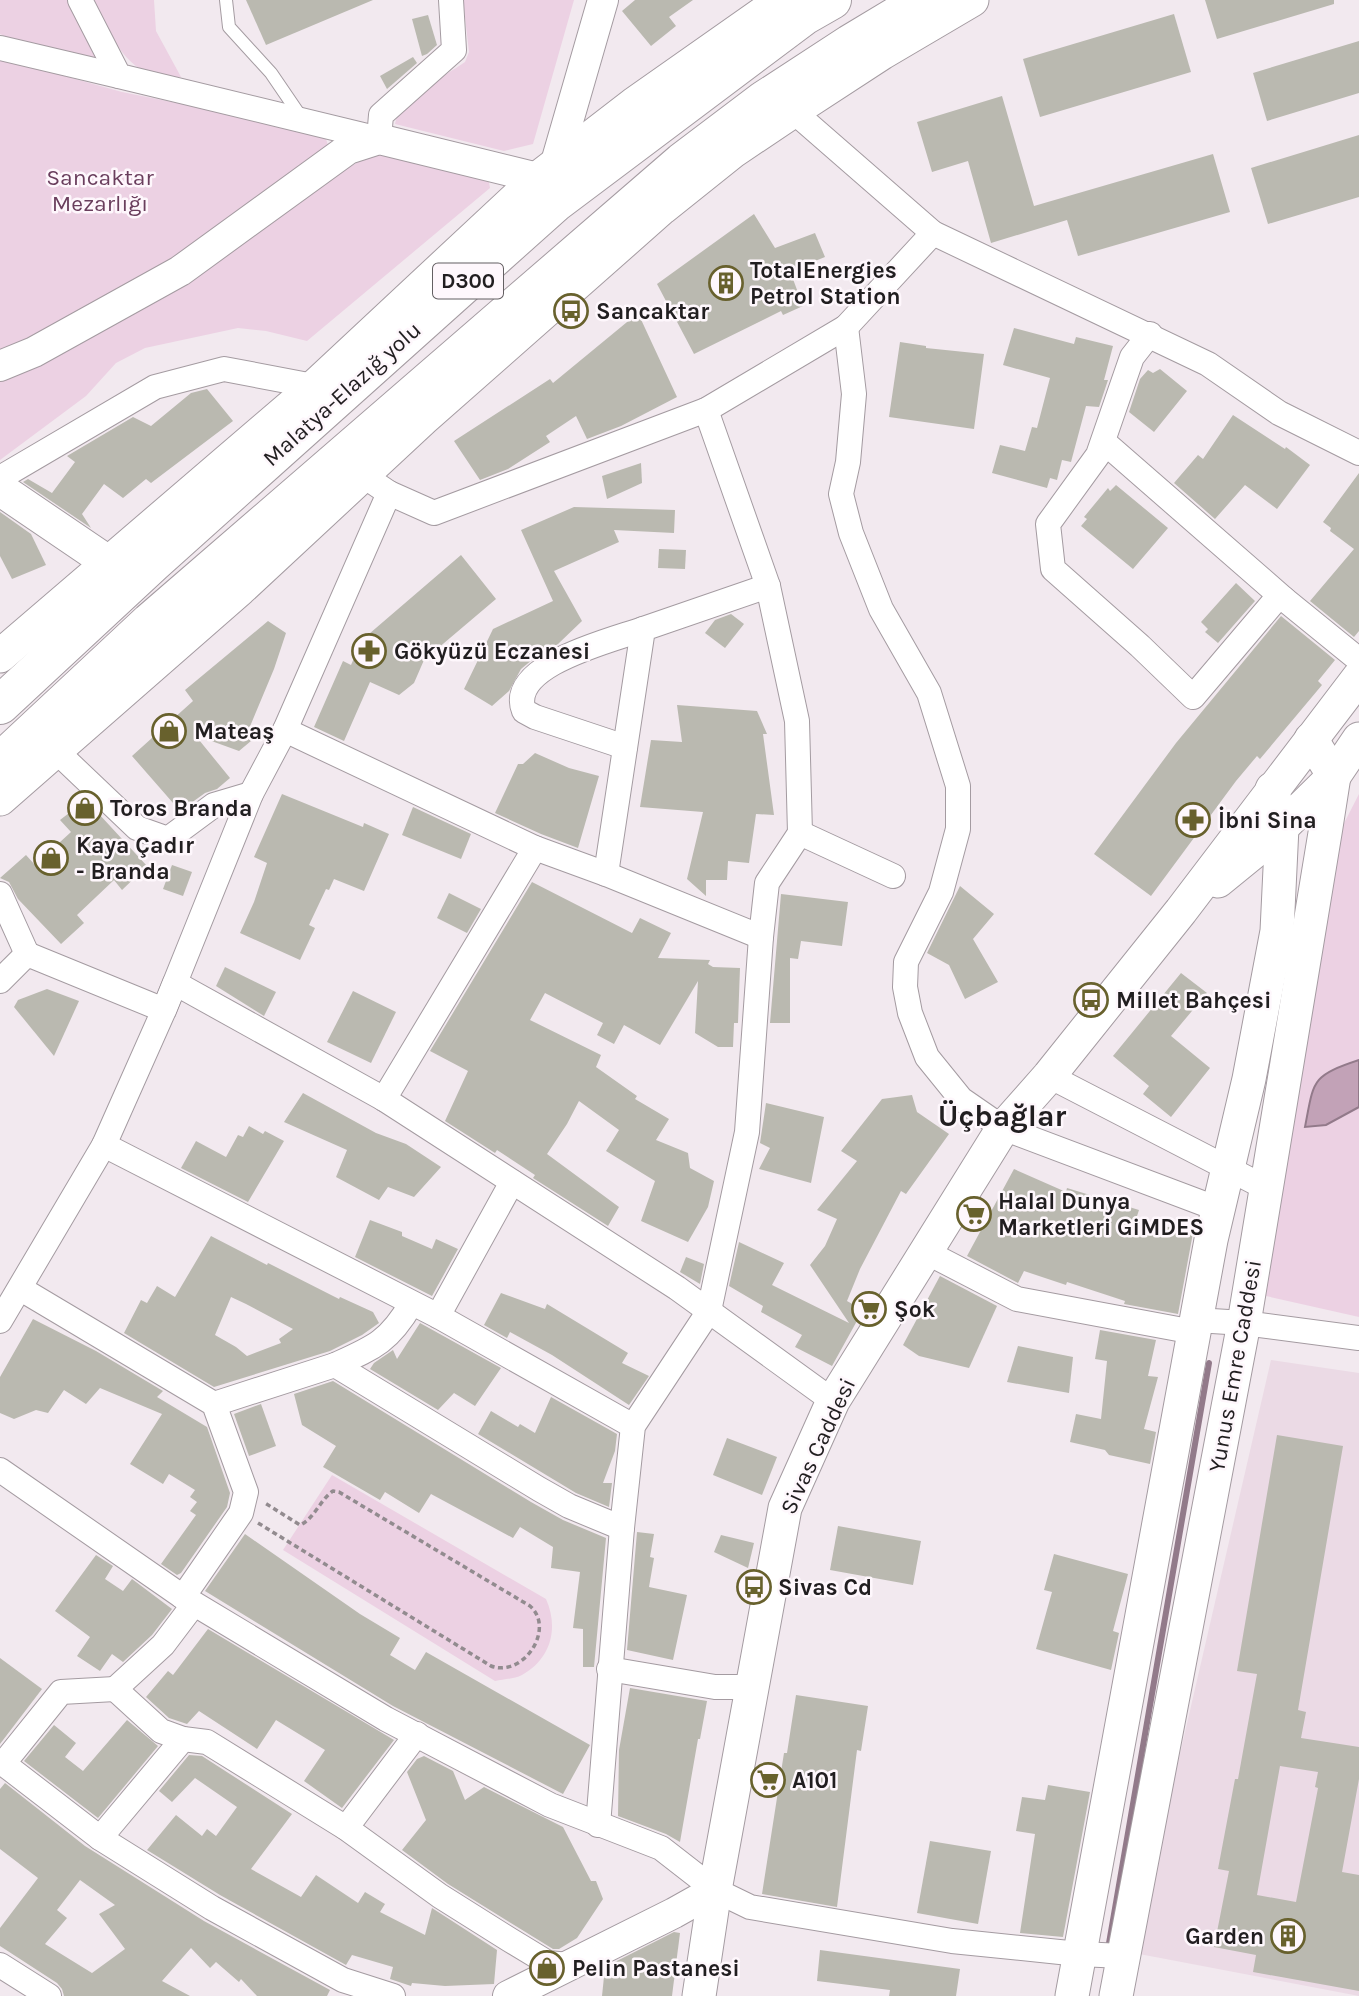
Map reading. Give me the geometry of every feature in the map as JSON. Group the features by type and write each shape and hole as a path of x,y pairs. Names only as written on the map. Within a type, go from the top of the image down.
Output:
{"highway":[{"name":"Malatya-Elazığ yolu","path":"0,705 153,564 331,389 555,202 804,16 832,0"},
{"name":"D300","path":"0,762 150,622 682,162 775,93 923,0"}],"main road":[{"path":"0,656 108,563 331,389 546,172 634,104 782,0"},
{"path":"0,799 240,589 377,485 424,419 662,208 732,152 793,111 882,53 972,0"},
{"path":"0,489 108,563"},
{"path":"54,609 153,564"},
{"path":"1181,911 1359,677"},
{"path":"1311,739 1334,776"},
{"path":"1181,911 1282,827 1334,776 1359,739"},
{"name":"Yunus Emre Caddesi","path":"1116,1996 1244,1323 1334,776"},
{"name":"Yunus Emre Caddesi","path":"1072,1996 1082,1954 1195,1326 1218,1209 1249,1079 1277,930 1282,827 1272,789"},
{"name":"Sivas Caddesi","path":"699,1996 715,1890 785,1508 833,1401 1003,1128 1049,1076 1181,911"}],"street":[{"path":"80,0 119,76"},
{"path":"379,139 381,115 454,50 451,0"},
{"path":"0,48 379,139 546,172 603,0"},
{"path":"793,111 933,233 1208,364 1279,413 1359,453"},
{"path":"0,366 34,352 180,271 348,149 379,139"},
{"path":"164,1010 251,794 285,730 377,485 434,513 706,410 846,327 933,233"},
{"path":"846,327 854,394 848,462 841,494 851,533 881,609 929,693 958,786 958,830 942,892 906,962 905,987 909,1013 927,1057 961,1099 1003,1128 1218,1209"},
{"path":"1149,335 1132,357 1098,455 1048,524 1054,569 1194,697 1278,597 1284,599"},
{"path":"0,478 155,387 224,369 331,389"},
{"path":"598,1825 609,1669 633,1426 709,1311 747,1132 767,883 800,833 796,721 768,586 706,410"},
{"path":"1104,442 1284,599 1359,660"},
{"path":"625,747 535,717 524,711 522,692 542,668 561,658 768,586"},
{"path":"606,874 643,629"},
{"path":"285,730 535,848 761,937"},
{"path":"55,750 136,828 168,839 215,805 251,794"},
{"path":"800,833 893,876"},
{"path":"384,1099 535,848"},
{"path":"0,894 27,954 164,1010"},
{"path":"0,981 27,954"},
{"path":"0,1321 104,1145 175,983 384,1099 677,1288 833,1401"},
{"path":"1049,1076 1265,1188"},
{"path":"104,1145 438,1316 633,1426"},
{"path":"438,1316 512,1182"},
{"path":"926,1252 1017,1299 1195,1326 1244,1323 1359,1338"},
{"path":"21,1289 214,1404 244,1502 163,1645 115,1689 61,1692 2,1762 100,1838 212,1908 343,1980 393,1996"},
{"path":"214,1404 335,1365 368,1351 387,1338 411,1304"},
{"path":"335,1365 539,1489 569,1506 622,1528"},
{"path":"0,1470 188,1600 386,1719 551,1805 661,1848 715,1890 750,1907 951,1941 1123,1956"},
{"path":"609,1669 715,1687 752,1687"},
{"path":"115,1689 161,1731 183,1739 207,1742 346,1828 440,1896 510,1940 548,1963 568,1965"},
{"path":"346,1828 417,1734"},
{"path":"100,1838 183,1739"},
{"path":"508,1996 715,1890"},
{"path":"0,1965 49,1996"}],"lane":[{"path":"226,0 229,27 271,73 303,121"}],"path":[{"path":"333,1491 339,1492 530,1606 537,1612 540,1623 536,1644 529,1654 509,1668 500,1669 491,1665 244,1502 300,1525 306,1522 323,1498 333,1491"}],"shaded area":[{"path":"1359,1060 1359,1107 1326,1125 1305,1127 1310,1099 1317,1082 1332,1071"},
{"path":"1271,1360 1359,1373 1359,1996 1134,1953"}],"green space":[{"path":"0,0 68,0 103,65 27,46 0,34"},
{"path":"94,0 154,0 156,31 181,77 159,76 136,66 118,47"},
{"path":"463,0 574,0 533,144 504,151 395,124 398,115 414,98 465,62 469,52"},
{"name":"Sancaktar Mezarlığı","path":"0,58 122,92 317,131 325,136 329,148 179,259 0,359"},
{"path":"378,150 488,177 490,188 307,341 266,331 238,328 145,348 116,363 86,396 0,460 0,378"},
{"path":"1359,794 1359,1317 1266,1296 1338,835"},
{"path":"332,1475 546,1599 552,1632 546,1652 540,1660 522,1675 495,1681 283,1550"}],"building":[{"path":"246,0 373,0 266,45"},
{"path":"635,0 693,0 669,17 676,26 651,46 622,11"},
{"path":"1205,0 1334,0 1334,4 1217,39"},
{"path":"1174,14 1191,72 1040,117 1023,59"},
{"path":"428,15 437,45 422,56 412,19"},
{"path":"1359,41 1359,93 1267,121 1253,73"},
{"path":"413,57 417,63 387,89 380,76"},
{"path":"1002,96 1034,206 1213,154 1230,212 1078,256 1067,220 991,243 968,161 932,172 917,122"},
{"path":"1359,135 1359,197 1268,224 1251,168"},
{"name":"TotalEnergies Petrol Station","path":"754,214 775,248 815,233 825,257 790,271 803,306 783,315 781,311 694,354 657,284"},
{"path":"638,313 677,397 621,426 587,439 576,416 546,436 550,442 508,469 480,480 454,441 550,379 553,383"},
{"path":"1014,328 1074,344 1076,337 1113,346 1104,380 1108,380 1099,407 1086,406 1071,462 1062,460 1057,480 1050,478 1047,488 992,473 1000,445 1025,451 1032,427 1037,428 1050,378 1003,365"},
{"path":"900,342 926,348 984,354 974,429 889,417"},
{"path":"1160,369 1187,391 1154,432 1129,412 1140,379 1148,370 1153,373"},
{"path":"207,389 233,421 151,483 146,479 123,498 104,484 82,514 91,528 23,482 28,479 52,493 75,462 67,456 133,417 151,426 191,393"},
{"path":"1233,415 1310,465 1277,509 1245,485 1215,519 1174,483 1198,455 1203,459"},
{"path":"641,463 642,483 607,499 602,476"},
{"path":"1359,473 1359,631 1354,637 1310,601 1354,549 1330,531 1331,528 1323,522"},
{"path":"1116,485 1168,528 1133,569 1081,526 1087,519 1084,517 1108,488 1110,491"},
{"path":"574,507 675,510 674,533 614,530 619,542 554,571 582,621 558,644 521,669 509,691 492,706 464,689 493,629 553,601 521,530"},
{"path":"0,512 31,534 46,565 12,579 0,556"},
{"path":"659,549 686,550 685,569 658,568"},
{"path":"461,555 496,599 424,660 414,683 399,695 370,682 344,741 314,727 343,661 351,665 362,640"},
{"path":"1236,583 1255,601 1218,643 1205,632 1208,629 1201,622"},
{"path":"731,614 744,624 725,648 705,633 715,620"},
{"path":"1281,616 1335,660 1318,681 1322,685 1260,759 1257,756 1236,781 1151,896 1094,854 1176,743"},
{"path":"268,621 286,633 246,736 251,741 239,751 195,735 230,778 180,811 132,756 193,701 185,690"},
{"path":"677,705 757,711 767,734 763,734 774,815 756,814 749,863 728,861 727,880 706,880 706,896 687,879 703,812 640,807 651,740 682,742"},
{"path":"535,753 569,768 599,776 578,848 495,813 518,764 523,764"},
{"path":"282,794 363,827 364,823 389,834 364,891 334,879 329,890 326,889 309,925 315,928 300,960 240,933 267,863 254,857"},
{"path":"86,800 147,866 122,890 114,880 77,915 84,923 61,944 18,899 9,882 0,878 26,855 35,865 71,832 60,820"},
{"path":"413,807 471,834 461,859 402,835"},
{"path":"172,865 192,872 183,896 163,889"},
{"path":"532,882 632,933 640,918 671,933 658,958 710,960 708,964 713,967 740,968 738,1023 734,1023 733,1047 718,1047 695,1033 698,981 660,1045 624,1025 614,1044 597,1035 603,1023 545,993 530,1020 601,1055 596,1067 637,1096 635,1099 669,1119 656,1140 688,1153 690,1168 714,1181 708,1207 688,1242 641,1221 655,1181 606,1151 619,1130 579,1101 547,1154 619,1207 608,1226 533,1178 535,1175 497,1150 495,1153 445,1121 468,1071 430,1051"},
{"path":"960,886 994,914 973,939 998,982 965,999 949,965 927,953"},
{"path":"449,893 481,909 467,933 437,918"},
{"path":"781,894 848,902 842,946 801,941 798,959 790,958 790,1023 770,1023"},
{"path":"225,967 276,992 264,1016 216,986"},
{"path":"1181,973 1207,993 1171,1036 1210,1068 1171,1117 1143,1094 1149,1086 1113,1056"},
{"path":"47,989 79,1001 54,1056 14,1007 18,1000"},
{"path":"353,991 396,1012 371,1063 327,1042"},
{"path":"303,1093 376,1133 406,1144 441,1167 414,1197 388,1187 379,1200 336,1177 347,1150 284,1122"},
{"path":"912,1095 917,1112 949,1134 906,1194 901,1191 860,1269 847,1301 863,1310 832,1366 795,1347 802,1335 761,1312 763,1306 729,1286 739,1242 784,1263 772,1285 849,1323 810,1265 825,1246 837,1219 817,1210 857,1161 841,1151 882,1099"},
{"path":"766,1103 824,1117 811,1183 759,1169 770,1148 760,1143"},
{"path":"249,1126 284,1141 248,1202 181,1168 196,1141 226,1157 238,1135 243,1137"},
{"path":"1014,1169 1066,1192 1067,1188 1139,1210 1136,1219 1193,1233 1178,1314 1124,1304 1125,1301 1024,1271 1018,1283 967,1256"},
{"path":"370,1220 402,1232 402,1236 432,1249 436,1239 458,1249 432,1296 355,1257"},
{"path":"211,1236 339,1299 340,1297 373,1312 379,1323 330,1351 214,1387 124,1333 141,1300 147,1303 157,1286 175,1297","holes":["231,1297 293,1329 279,1339 281,1343 247,1356 215,1335"]},
{"path":"686,1257 704,1264 700,1284 680,1272"},
{"path":"940,1276 997,1306 969,1368 919,1356 903,1345"},
{"path":"501,1293 545,1309 547,1304 628,1353 622,1363 649,1376 629,1405 552,1355 510,1332 507,1338 484,1325"},
{"path":"33,1319 96,1351 163,1391 157,1397 207,1427 230,1493 227,1507 181,1573 177,1575 161,1564 196,1515 190,1511 197,1502 190,1497 195,1490 169,1474 163,1484 130,1464 162,1414 100,1388 86,1404 64,1390 48,1413 36,1410 14,1419 0,1413 0,1377"},
{"path":"420,1323 501,1368 475,1406 454,1393 438,1410 370,1369 393,1350 397,1359"},
{"path":"1100,1330 1156,1340 1148,1376 1158,1377 1144,1429 1156,1432 1150,1464 1109,1455 1105,1450 1070,1442 1076,1414 1101,1419 1107,1361 1095,1359"},
{"path":"1018,1346 1073,1357 1069,1393 1007,1382"},
{"path":"333,1381 531,1502 563,1520 606,1538 594,1667 583,1667 583,1629 573,1628 580,1572 551,1568 553,1547 520,1527 513,1538 431,1494 419,1513 385,1492 380,1500 323,1467 336,1446 302,1425 294,1394"},
{"path":"551,1397 617,1434 615,1451 603,1483 612,1483 609,1507 576,1493 478,1434 491,1411 518,1427 520,1424 535,1433"},
{"path":"261,1404 276,1446 249,1456 234,1414"},
{"path":"1277,1435 1343,1446 1298,1710 1306,1712 1301,1738 1359,1747 1359,1779 1342,1872 1359,1875 1359,1991 1253,1972 1256,1955 1214,1947 1229,1871 1218,1869 1257,1674 1237,1671","holes":["1280,1766 1318,1772 1315,1787 1318,1788 1296,1902 1257,1895"]},
{"path":"727,1438 777,1457 762,1495 713,1475"},
{"path":"838,1526 921,1541 913,1585 830,1570"},
{"path":"637,1532 654,1534 650,1557 654,1558 649,1587 687,1595 673,1660 627,1650"},
{"path":"245,1534 360,1614 400,1638 390,1655 415,1670 426,1652 590,1745 563,1794 393,1706 205,1591"},
{"path":"721,1535 754,1543 748,1568 714,1552"},
{"path":"1054,1554 1128,1574 1113,1631 1119,1633 1111,1670 1036,1649 1052,1592 1044,1590"},
{"path":"96,1555 113,1566 105,1579 123,1591 132,1579 172,1609 152,1635 123,1662 112,1654 100,1671 77,1656 90,1637 55,1611"},
{"path":"208,1629 394,1740 342,1808 304,1781 325,1750 276,1720 257,1749 199,1711 187,1724 169,1718 146,1697 168,1671 173,1675"},
{"path":"0,1658 42,1689 0,1744"},
{"path":"630,1688 707,1701 680,1842 618,1816 619,1750"},
{"path":"796,1695 868,1706 861,1751 857,1750 837,1907 762,1894"},
{"path":"127,1720 158,1746 98,1818 24,1761 54,1725 76,1743 65,1757 83,1771"},
{"path":"189,1755 202,1756 292,1814 251,1869 301,1897 316,1875 358,1903 365,1892 385,1904 380,1912 425,1935 432,1908 497,1950 494,1984 445,1986 412,1983 411,1986 390,1979 393,1967 352,1955 346,1965 220,1895 147,1850 176,1815 202,1836 207,1829 216,1836 237,1807 195,1778 172,1802 159,1791"},
{"path":"424,1756 453,1771 465,1800 484,1787 563,1827 591,1881 596,1881 603,1899 577,1938 559,1949 553,1949 448,1884 402,1850 426,1820 407,1772 417,1759"},
{"path":"5,1783 85,1846 204,1921 330,1990 327,1996 257,1996 241,1979 239,1982 216,1962 210,1968 191,1948 162,1981 190,1996 64,1996 57,1983 0,1946 0,1928 38,1878 0,1849 0,1789","holes":["80,1880 115,1905 99,1914 125,1949 92,1973 45,1944 67,1918 57,1910"]},
{"path":"1048,1785 1090,1792 1063,1937 1020,1933 1035,1834 1016,1831 1022,1797 1045,1800"},
{"path":"930,1841 991,1851 978,1924 917,1913"},
{"path":"674,1932 680,1933 672,1996 602,1996 605,1967"},
{"path":"820,1950 960,1969 956,1996 889,1996 890,1990 817,1981"}],"waterway":[{"path":"1108,1949 1209,1363"}],"place":[{"name":"TotalEnergies Petrol Station","path":"726,283"},
{"name":"Sancaktar","path":"571,311"},
{"name":"Gökyüzü Eczanesi","path":"369,651"},
{"name":"Mateaş","path":"169,731"},
{"name":"Toros Branda","path":"85,808"},
{"name":"İbni Sina","path":"1193,820"},
{"name":"Kaya Çadır - Branda","path":"51,858"},
{"name":"Millet Bahçesi","path":"1091,1000"},
{"name":"Halal Dunya Marketleri GiMDES","path":"974,1214"},
{"name":"Şok","path":"869,1309"},
{"name":"Sivas Cd","path":"754,1587"},
{"name":"A101","path":"768,1780"},
{"name":"Garden","path":"1288,1936"},
{"name":"Pelin Pastanesi","path":"547,1968"}],"district":[{"name":"Üçbağlar","path":"1002,1116"}]}
